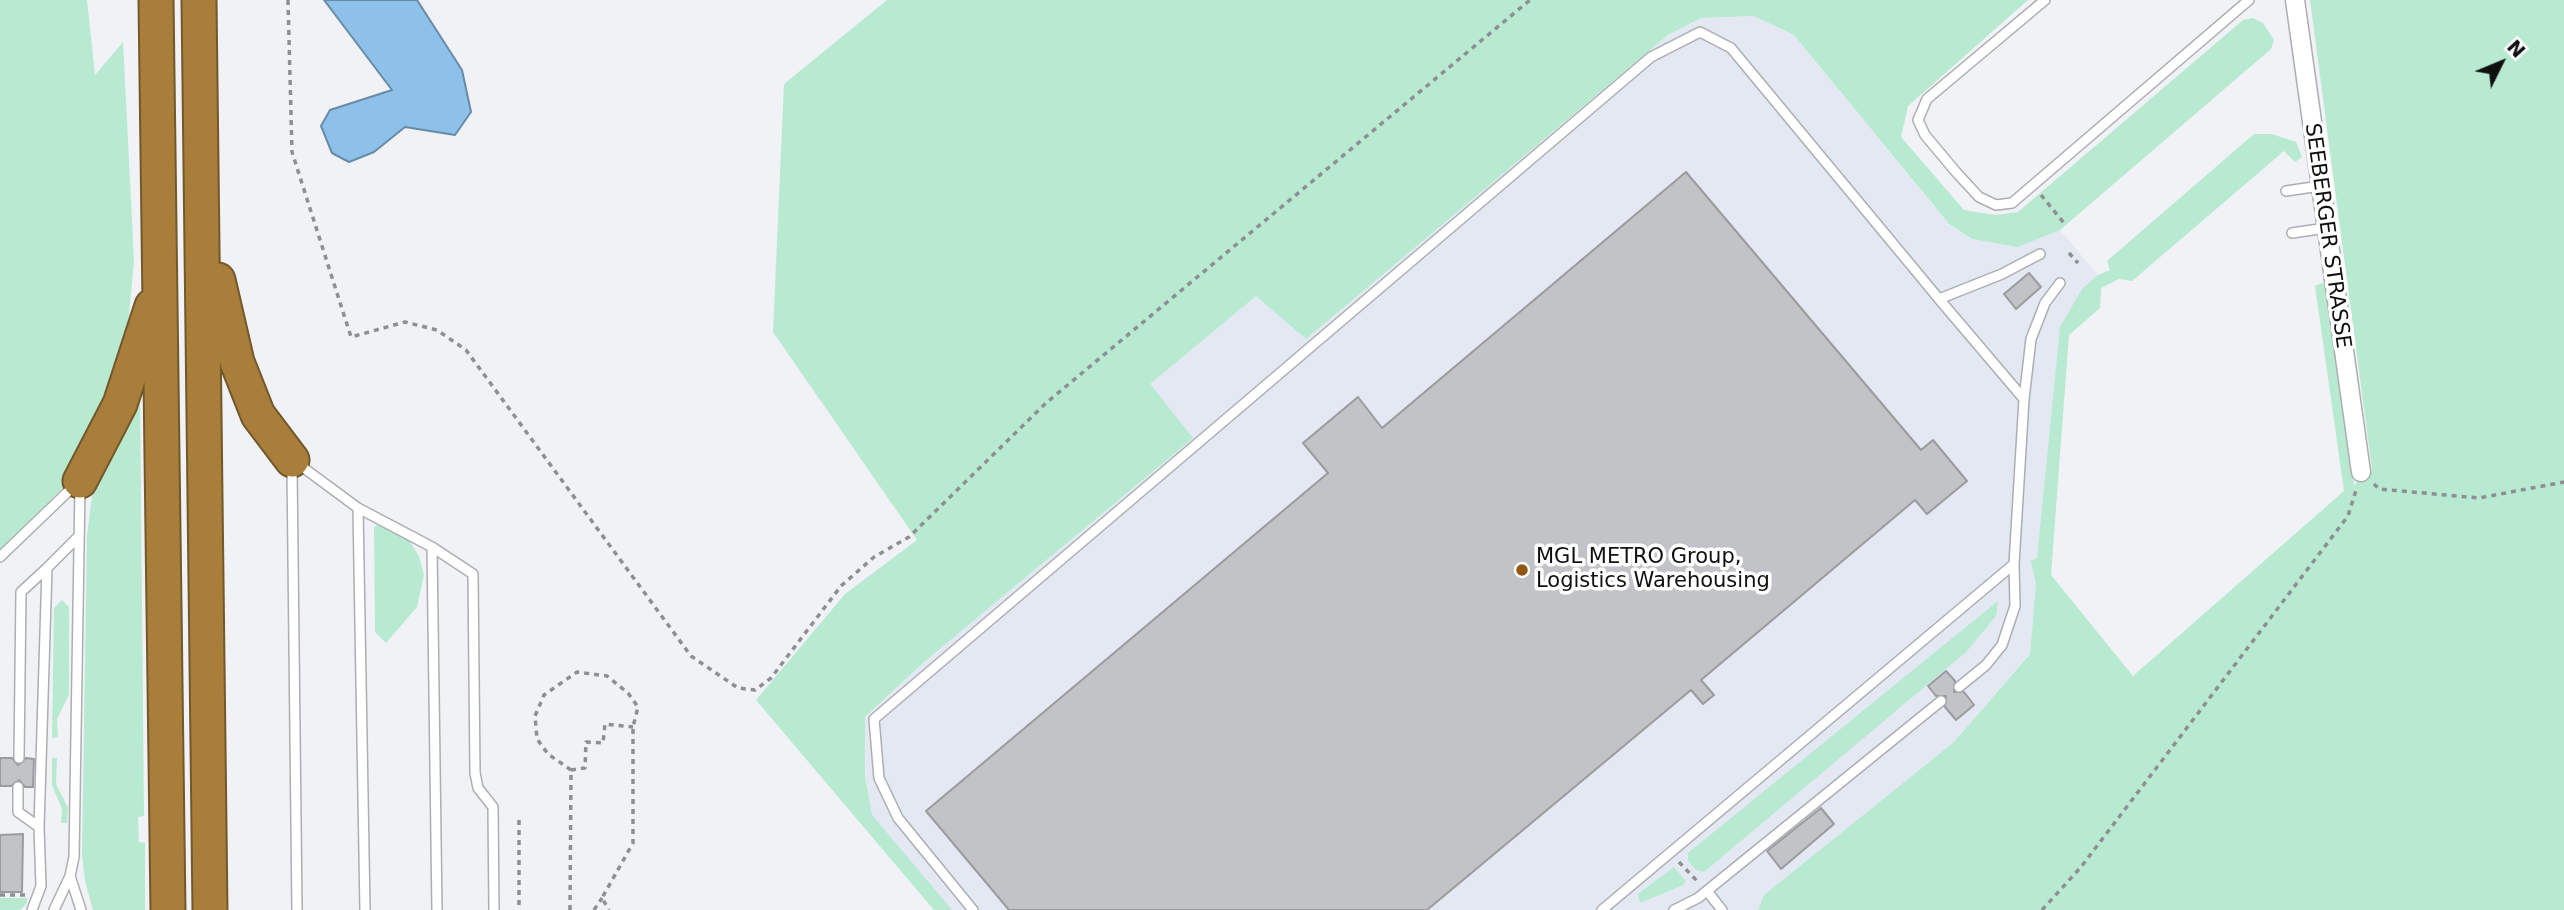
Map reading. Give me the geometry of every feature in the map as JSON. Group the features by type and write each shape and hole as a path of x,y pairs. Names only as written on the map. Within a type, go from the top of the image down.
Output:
{"highway":[{"path":"156,0 168,910"},
{"path":"199,0 210,910"},
{"path":"201,170 222,307 237,362 258,415 292,460"},
{"path":"80,481 120,404 161,281"}],"street":[{"name":"SEEBERGER STRASSE","path":"2295,0 2361,472"}],"lane":[{"path":"2045,0 1927,99 1918,120 1925,135 1979,197 1996,205 2012,203 2249,0"},
{"path":"973,910 898,818 879,778 874,719 1651,57 1700,32 1731,48 2024,399"},
{"path":"2286,191 2320,186"},
{"path":"2292,233 2326,228"},
{"path":"1940,299 2002,274 2040,254"},
{"path":"1959,687 1986,665 2002,645 2015,606 2014,564 2024,399 2035,325 2045,303 2060,283"},
{"path":"292,460 358,508 432,547 473,574 475,773 478,788 493,807 494,910"},
{"path":"292,460 297,910"},
{"path":"54,910 70,876 74,857 80,481"},
{"path":"0,557 80,481"},
{"path":"358,508 365,910"},
{"path":"19,758 21,592 78,537"},
{"path":"432,547 436,910"},
{"path":"1602,910 2014,564"},
{"path":"32,910 41,886 39,827 47,568"},
{"path":"1674,910 1707,891 1941,701"},
{"path":"18,787 18,812 39,827"},
{"path":"70,876 81,910"},
{"path":"1707,891 1721,910"}],"path":[{"path":"288,0 292,152 351,337 405,322 437,330 466,350 691,656 738,688 755,690 771,678 841,586 874,557 909,537 1046,403 1530,0"},
{"path":"2033,185 2064,223"},
{"path":"2068,253 2078,263"},
{"path":"2042,910 2081,867 2348,516 2361,472 2379,489 2479,498 2564,482"},
{"path":"594,910 633,844 633,727 638,707 628,693 607,676 576,672 544,695 535,716 537,739 548,754 571,770 585,768 586,742 603,743 605,724 633,727"},
{"path":"570,910 571,770"},
{"path":"519,820 519,910"},
{"path":"1671,852 1707,891"},
{"path":"0,895 37,896"},
{"path":"602,898 610,910"}],"shaded area":[{"path":"1754,16 1794,35 1949,225 1972,239 2018,247 2060,230 2098,275 2082,290 2059,345 2030,653 1954,742 1764,895 1758,910 936,910 866,827 865,718 924,662 1193,438 1149,384 1256,295 1306,339 1668,35 1701,18"}],"green space":[{"path":"0,0 87,0 95,75 123,42 134,260 126,347 67,484 0,549"},
{"path":"887,0 2028,0 1908,106 1901,137 1964,210 1996,215 2018,212 2243,20 2253,18 2263,23 2274,40 2271,49 2060,230 2018,247 1972,239 1949,224 1794,35 1754,16 1701,18 1668,35 1306,339 1256,296 1150,384 1193,438 924,662 865,717 865,777 872,815 952,910 934,910 756,700 845,594 917,540 773,332 784,84"},
{"path":"2310,0 2564,0 2564,910 1758,910 1764,895 1954,742 2030,654 2036,584 2031,561 2037,558 2060,327 2082,289 2098,275 2110,270 2107,261 2254,134 2272,134 2296,142 2302,157 2295,162 2284,151 2132,281 2119,279 2101,288 2100,308 2069,335 2051,575 2133,676 2344,491 2315,286 2325,282 2354,485 2372,469"},
{"path":"140,390 144,816 138,817 139,842 145,843 145,910 93,910 85,881 82,855 87,536 94,479"},
{"path":"381,523 408,539 419,556 424,575 417,607 386,643 375,632 374,527"},
{"path":"62,600 69,607 69,695 57,719 58,737 52,738 54,608"},
{"path":"1998,601 1996,616 1966,652 1704,872 1696,870 1688,861 1688,853"},
{"path":"52,758 57,758 56,784 68,808 67,823 61,823 62,809 52,785"},
{"path":"1674,867 1686,881 1683,885 1640,903 1638,894"},
{"path":"0,898 27,898 27,903 20,910 0,910"}],"water":[{"path":"324,0 417,0 462,70 471,112 455,135 405,127 374,152 349,162 332,153 321,126 330,110 392,90"}],"building":[{"name":"MGL METRO Group, Logistics Warehousing","path":"1686,172 1921,450 1933,440 1967,481 1927,514 1915,500 1701,680 1714,695 1703,704 1691,690 1427,910 1009,910 926,811 1328,473 1303,443 1358,397 1382,428"},
{"path":"2029,273 2041,287 2016,309 2004,294"},
{"path":"1946,671 1955,681 1954,692 1964,692 1974,705 1956,720 1945,707 1946,696 1936,696 1928,686"},
{"path":"0,758 12,758 18,765 26,758 34,759 33,787 25,787 19,780 11,786 0,786"},
{"path":"1821,808 1834,824 1781,869 1767,851"},
{"path":"23,834 22,892 0,892 0,835"}],"place":[{"name":"MGL METRO Group, Logistics Warehousing","path":"1522,570"}]}
